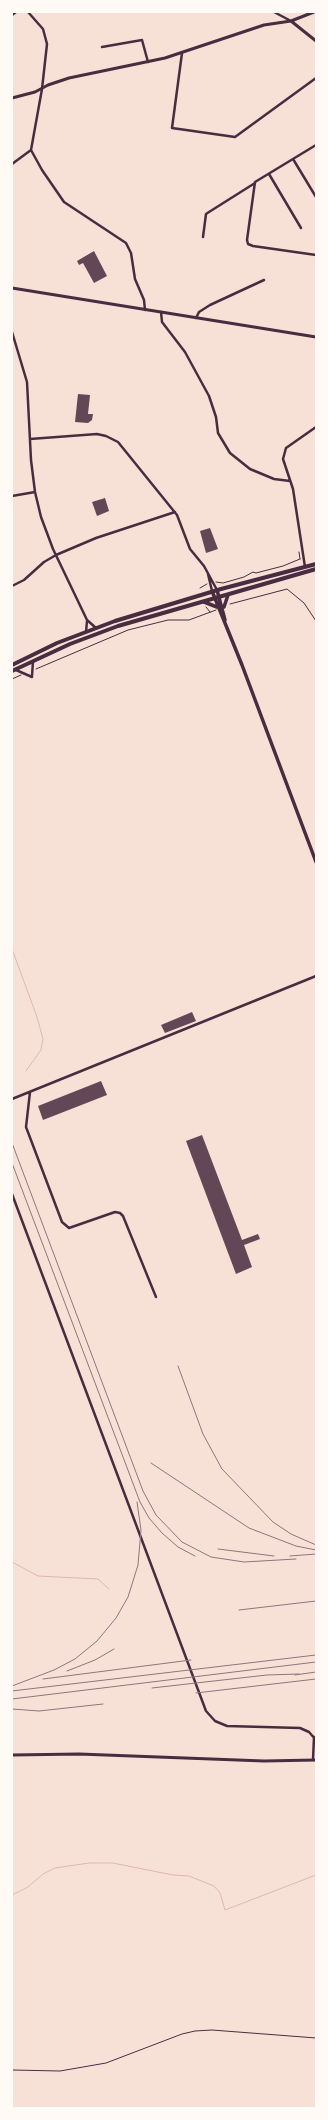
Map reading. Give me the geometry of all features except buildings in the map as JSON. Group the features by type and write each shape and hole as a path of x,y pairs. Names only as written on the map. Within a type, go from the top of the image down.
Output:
{"main road":[{"path":"12,665 96,628 212,591 316,564"},
{"path":"13,670 70,644 118,626 204,604 219,597 316,569"},
{"path":"217,590 226,623"},
{"path":"212,591 214,599 226,623 316,862"},
{"path":"223,608 228,595"},
{"path":"204,604 218,608"}],"street":[{"path":"12,15 16,12"},
{"path":"28,12 39,23 45,36 47,53 31,150 42,170 64,202 126,243 131,253 135,279 144,300 145,310"},
{"path":"274,12 291,21 316,41"},
{"path":"12,98 42,89 69,78 148,62 182,53 264,25 291,21 314,12"},
{"path":"102,46 142,40 148,62"},
{"path":"182,53 172,128 235,137 316,78"},
{"path":"203,238 206,214 208,212 316,145"},
{"path":"12,164 31,150"},
{"path":"293,159 316,197"},
{"path":"269,174 300,228"},
{"path":"255,182 247,240 248,244 316,255"},
{"path":"196,318 199,312 264,280"},
{"path":"12,288 316,337"},
{"path":"161,312 162,322 185,352 209,396 216,418 218,433 230,453 250,469 274,479 290,481"},
{"path":"12,332 27,382 35,492 45,529 87,620 96,628"},
{"path":"305,567 290,481 283,459 286,448 316,427"},
{"path":"30,439 97,434 110,437 122,446 175,512 182,525 190,549 208,574 217,590"},
{"path":"12,496 35,492"},
{"path":"12,586 28,578 44,562 56,555 96,538 175,512"},
{"path":"208,574 209,584 212,591"},
{"path":"86,632 87,620"},
{"path":"13,670 32,677 34,660"},
{"path":"12,1099 316,976"},
{"path":"30,1092 26,1127 62,1222 69,1228 115,1212 120,1213 123,1216 156,1297"},
{"path":"12,1194 206,1711 215,1721 227,1726 300,1728 307,1730 316,1740"},
{"path":"12,1755 79,1754 264,1761 315,1760 314,1737"}],"path":[{"path":"213,582 223,583 253,572 256,573 283,566 301,559"},
{"path":"200,588 209,584"},
{"path":"233,603 284,588 292,591 304,603 316,621"},
{"path":"204,604 210,613"},
{"path":"33,670 128,630 168,620 189,620 210,613 218,608"},
{"path":"12,679 24,674"},
{"path":"12,2070 60,2071 106,2063 182,2034 195,2031 212,2030 316,2038"}],"waterway":[{"path":"12,949 37,1017 43,1039 41,1050 26,1071"},
{"path":"12,1562 38,1576 98,1579 109,1589"},
{"path":"12,1895 28,1887 43,1874 55,1868 89,1863 113,1863 173,1875 189,1876 214,1886 220,1893 225,1910 316,1875"}],"railway":[{"path":"12,1143 143,1491 156,1515 182,1542 211,1557 244,1562 296,1559"},
{"path":"12,1163 140,1502 149,1518 162,1533 178,1547 195,1556"},
{"path":"178,1366 203,1434 222,1469 273,1522 291,1534 316,1545"},
{"path":"151,1463 249,1528 296,1546 316,1550"},
{"path":"12,1686 54,1670 75,1659 97,1641 116,1618 128,1597 138,1565 141,1530 137,1502"},
{"path":"218,1549 274,1556"},
{"path":"290,1556 316,1554"},
{"path":"239,1610 316,1601"},
{"path":"67,1671 95,1660 114,1649"},
{"path":"12,1691 316,1655"},
{"path":"43,1679 191,1660"},
{"path":"12,1699 316,1662"},
{"path":"295,1675 316,1672"},
{"path":"152,1688 267,1675 299,1674"},
{"path":"196,1693 316,1679"},
{"path":"12,1709 39,1711 103,1704"}]}
